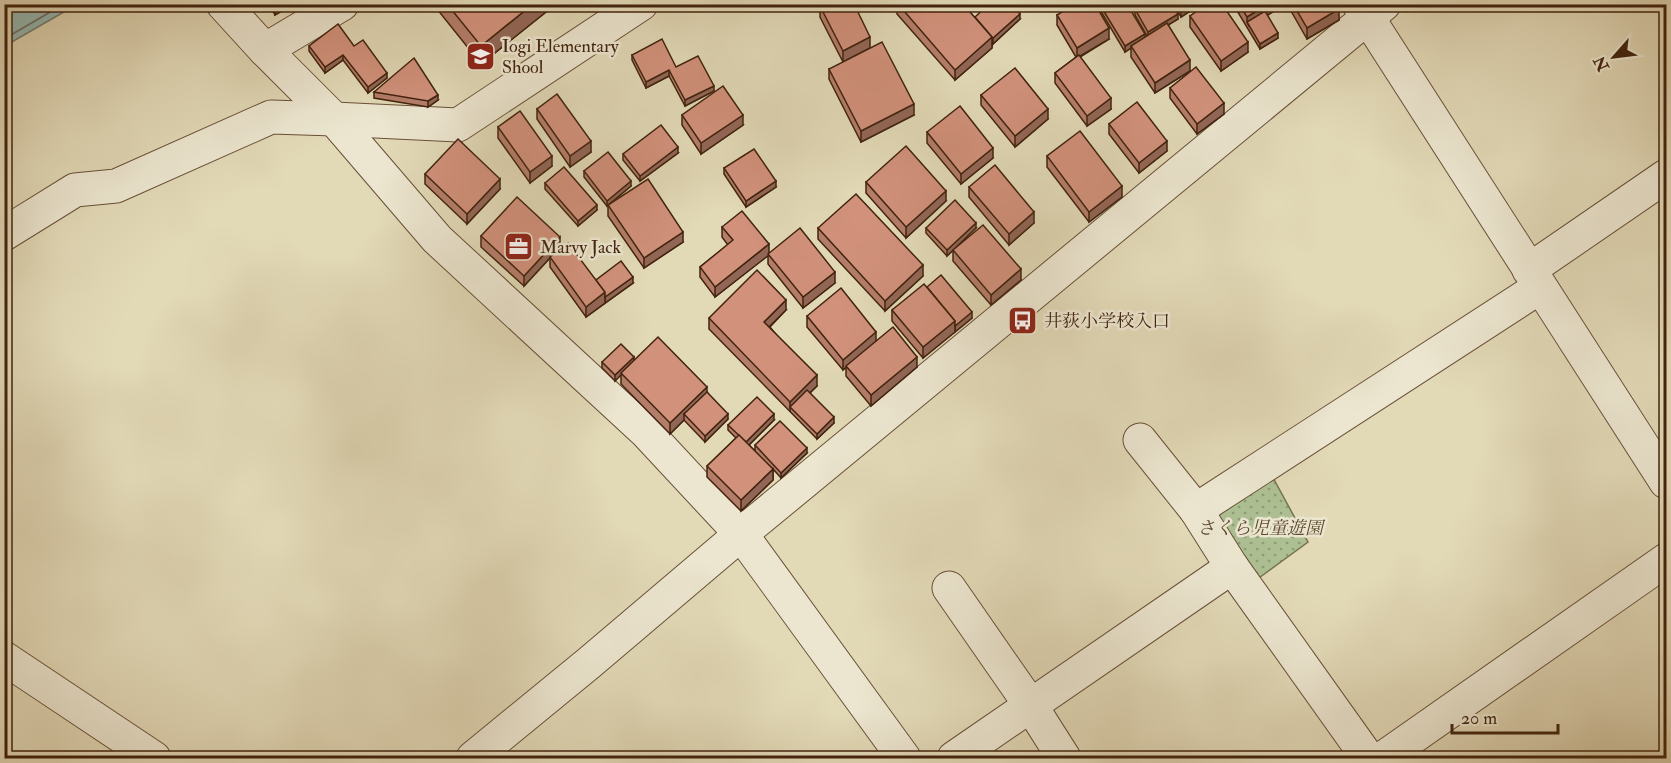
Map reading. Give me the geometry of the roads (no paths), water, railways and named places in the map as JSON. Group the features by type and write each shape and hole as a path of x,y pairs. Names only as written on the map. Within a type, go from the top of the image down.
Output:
{"street":[{"path":"223,4 334,119 437,239 647,433 741,534 904,759"},
{"path":"265,50 342,4"},
{"path":"4,234 75,190 116,186 271,117 458,125 641,4"},
{"path":"473,759 1370,9 1535,278 1666,482"},
{"path":"1196,510 1535,278 1666,176"},
{"path":"1140,440 1196,510 1232,567 1368,759"},
{"path":"1383,759 1666,560"},
{"path":"954,759 1232,567"},
{"path":"949,588 1031,706 1064,759"},
{"path":"4,658 154,759"}],"water":[{"path":"5,4 76,4 76,5 5,46"}],"place":[{"name":"Iogi Elementary Shool","path":"481,56"},
{"name":"Marvy Jack","path":"519,247"},
{"name":"井荻小学校入口","path":"1023,321"}],"park label":[{"name":"さくら児童遊園","path":"1260,528"}]}
